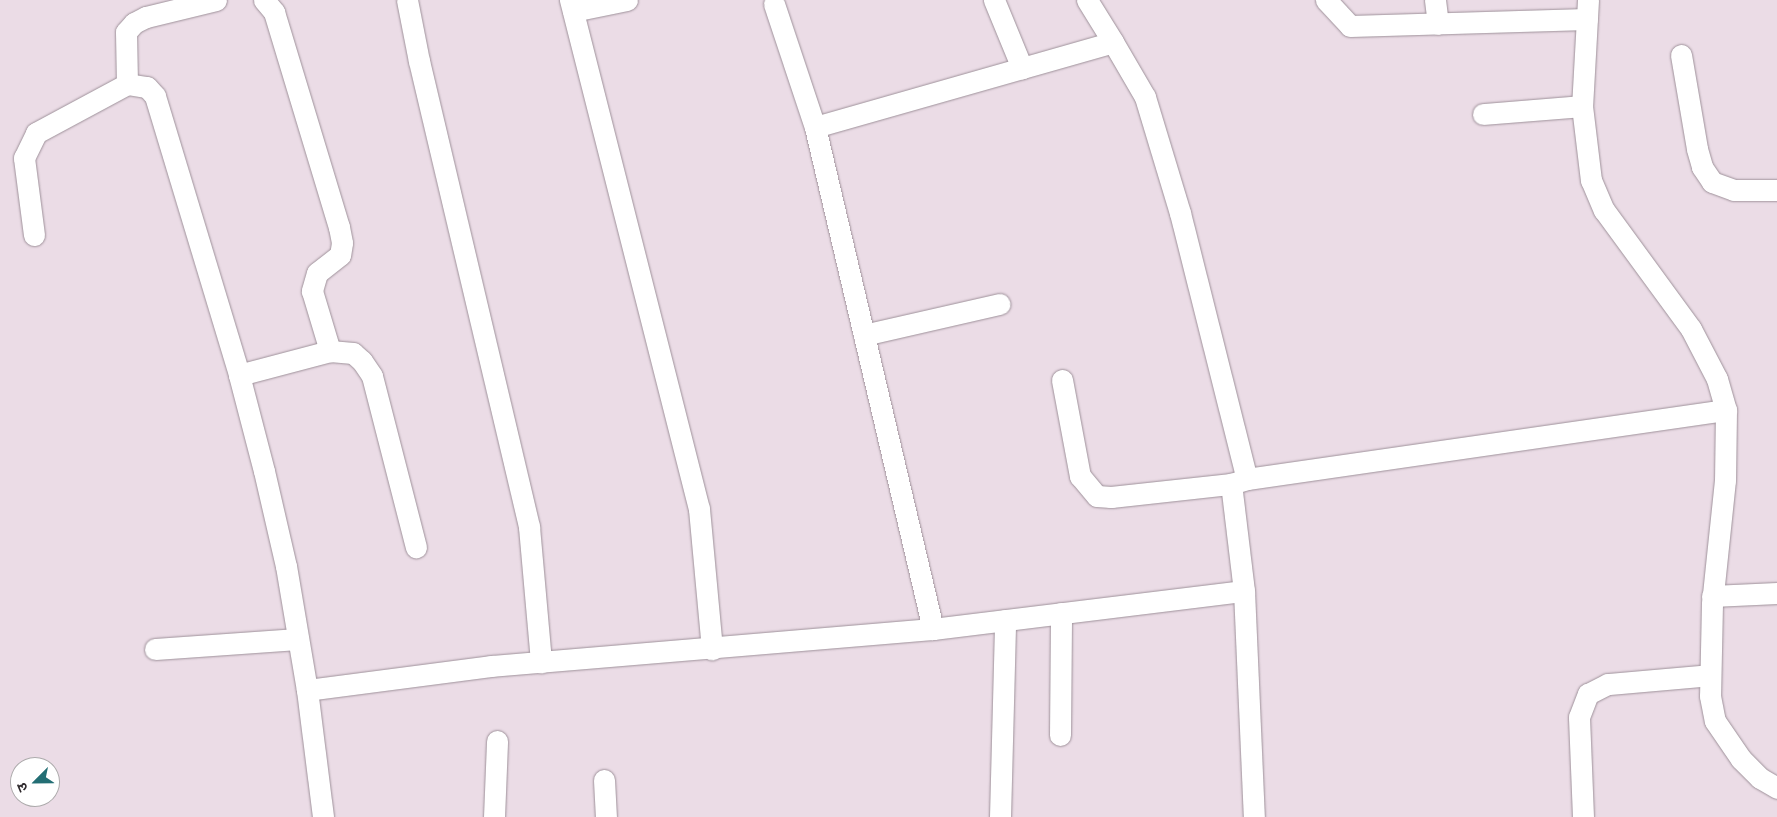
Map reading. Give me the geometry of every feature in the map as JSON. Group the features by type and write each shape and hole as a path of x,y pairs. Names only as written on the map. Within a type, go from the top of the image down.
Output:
{"street":[{"path":"127,84 126,32 134,23 146,16 216,0"},
{"path":"264,0 274,12 341,235 340,254 318,273 312,291 330,351"},
{"path":"407,0 419,61 529,527 541,662"},
{"path":"627,0 572,6 699,509 712,649"},
{"path":"994,0 1022,68"},
{"path":"1087,0 1145,97 1180,213 1239,481 1254,817"},
{"path":"1326,0 1350,26 1438,24 1587,10 1582,106 1591,180 1604,210 1691,329 1717,378 1726,410 1725,480 1712,596 1710,675 1715,721 1725,740 1760,778 1777,788"},
{"path":"1435,0 1438,24"},
{"path":"774,4 814,127 933,629"},
{"path":"814,127 1113,42"},
{"path":"1680,55 1697,149 1702,167 1712,182 1734,190 1777,190"},
{"path":"34,235 24,173 27,146 36,133 127,84 146,87 155,96 239,375 286,566 307,690 323,817"},
{"path":"1483,114 1582,106"},
{"path":"864,335 999,304"},
{"path":"239,375 330,351 353,353 372,376 416,547"},
{"path":"1062,380 1080,476 1097,496 1239,481 1726,410"},
{"path":"307,690 541,662 933,629 1244,591"},
{"path":"1712,596 1777,592"},
{"path":"1060,736 1062,613"},
{"path":"1000,817 1005,620"},
{"path":"155,649 298,639"},
{"path":"1583,817 1579,717 1588,694 1608,684 1710,675"},
{"path":"494,817 498,741"},
{"path":"604,780 606,817"}]}
